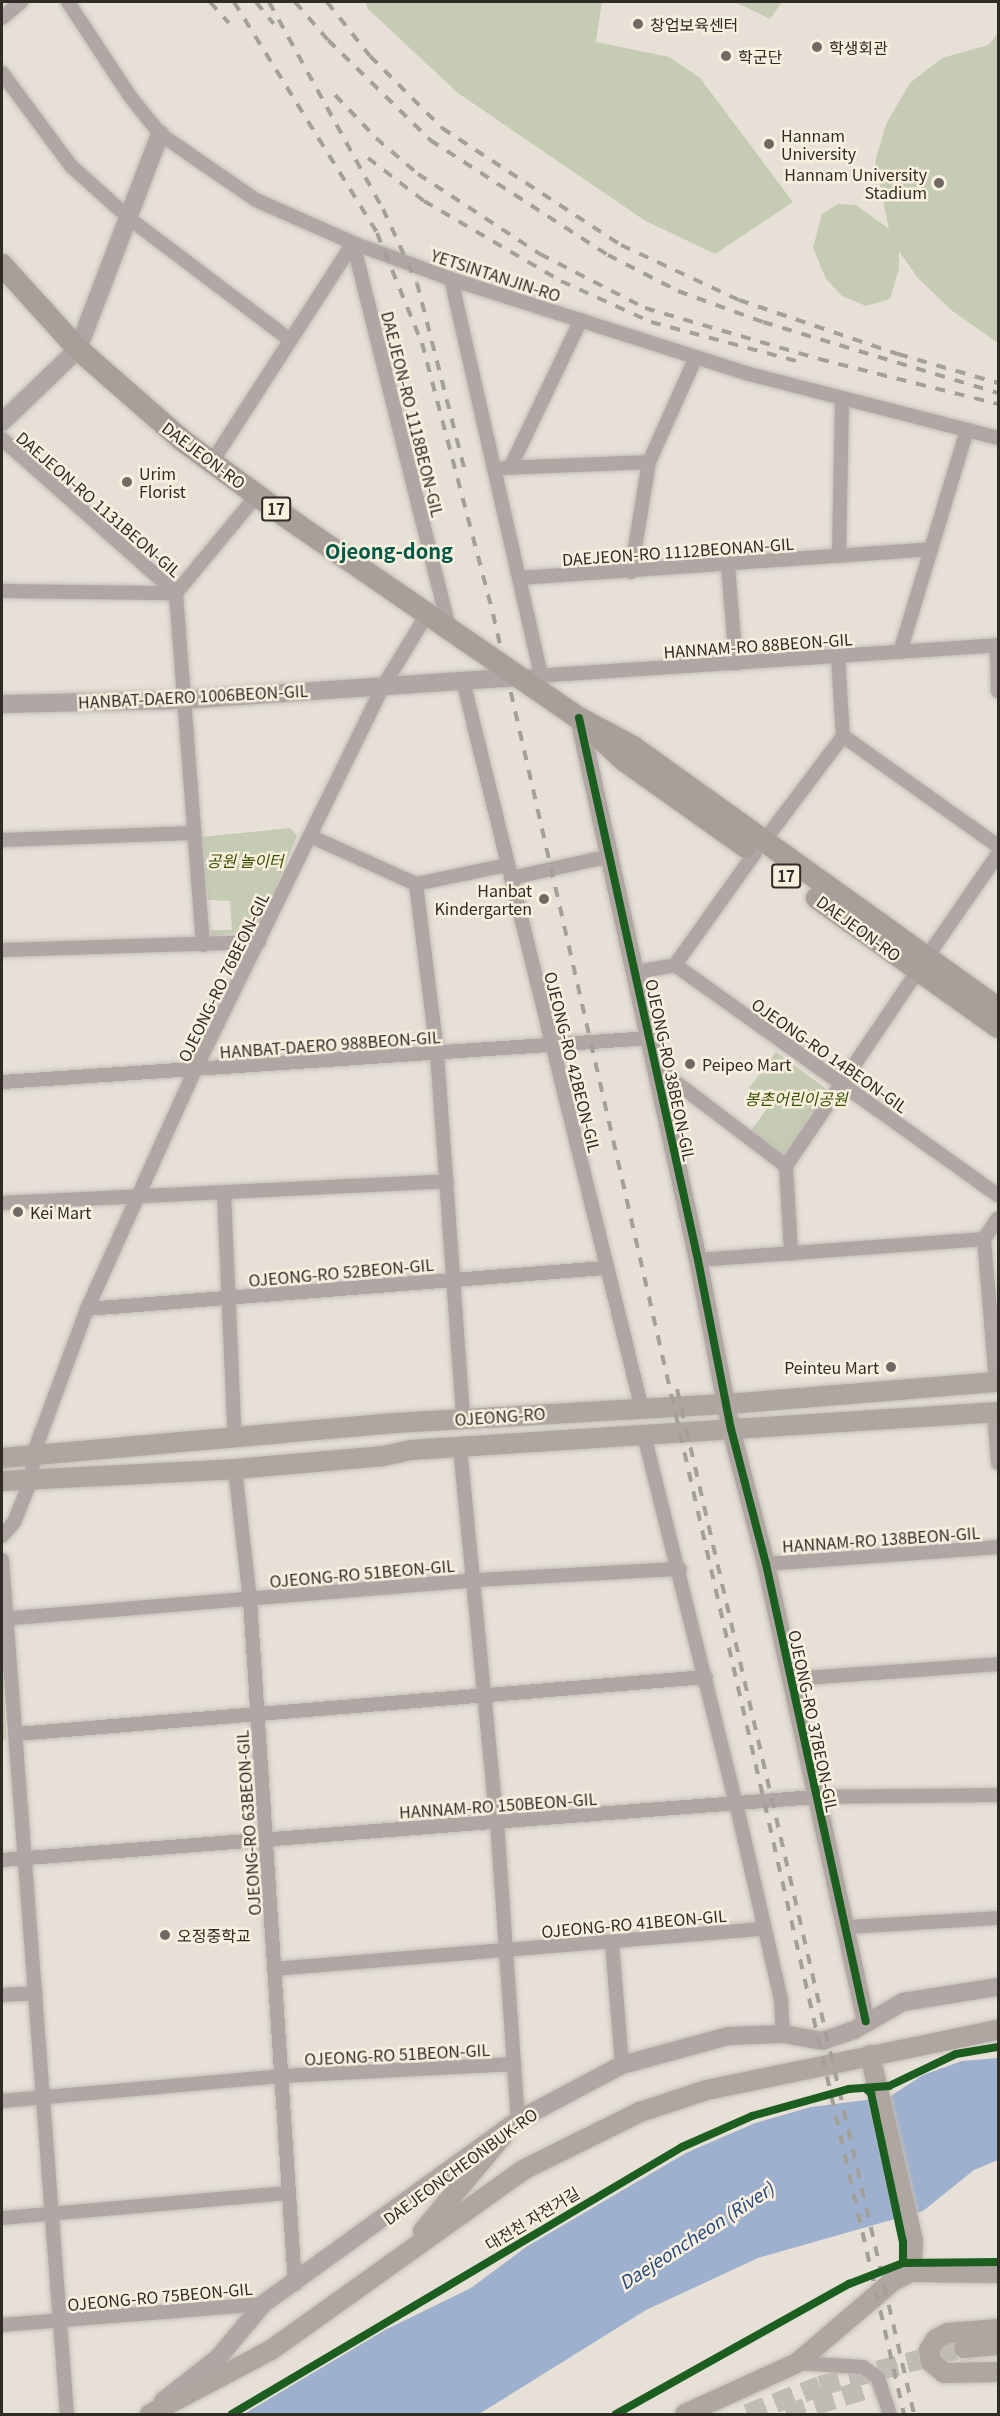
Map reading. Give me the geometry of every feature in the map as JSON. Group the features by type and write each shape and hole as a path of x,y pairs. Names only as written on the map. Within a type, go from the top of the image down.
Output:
{"main road":[{"name":"DAEJEON-RO","path":"2,265 78,349 212,462 449,629 530,676 625,761 760,847 923,964 999,1028"},
{"name":"DAEJEON-RO","path":"923,964 999,1008"},
{"name":"OJEONG-RO","path":"2,1458 235,1440 463,1418 728,1404 997,1382"},
{"name":"OJEONG-RO","path":"2,1481 235,1469 460,1448 996,1412"},
{"path":"953,2038 999,2024"},
{"path":"148,2415 271,2350 403,2253 523,2170 640,2112 707,2090 999,2030"},
{"path":"870,2055 913,2241 911,2272"},
{"path":"403,2253 511,2127"},
{"path":"685,2415 797,2363 893,2281 911,2272 999,2273"},
{"path":"994,2328 948,2333 936,2339 929,2350 931,2362 999,2361"},
{"path":"956,2361 999,2345"},
{"path":"956,2361 999,2372"}],"street":[{"path":"2,18 21,2"},
{"name":"YETSINTANJIN-RO","path":"68,2 129,95 160,134 256,200 353,243 451,279 696,357 842,398 999,438"},
{"path":"2,73 71,166 130,219 290,340"},
{"path":"2,422 78,349 130,219 160,134"},
{"path":"212,462 353,243"},
{"name":"DAEJEON-RO 1118BEON-GIL","path":"353,243 449,629"},
{"path":"451,279 519,578 530,676"},
{"path":"510,468 581,320"},
{"path":"631,572 649,462 696,357"},
{"path":"839,556 842,398"},
{"path":"900,652 967,430"},
{"name":"DAEJEON-RO 1131BEON-GIL","path":"2,440 176,592"},
{"path":"494,469 649,462"},
{"name":"DAEJEON-RO 1131BEON-GIL","path":"202,945 182,700 176,592 257,495"},
{"name":"DAEJEON-RO 1112BEONAN-GIL","path":"519,578 631,572 931,549"},
{"path":"728,565 736,664"},
{"name":"DAEJEON-RO 1131BEON-GIL","path":"2,591 176,592"},
{"name":"OJEONG-RO 76BEON-GIL","path":"2,1536 14,1522 32,1478 33,1455 87,1309 195,1070 384,685 427,614"},
{"path":"998,645 999,691"},
{"name":"HANNAM-RO 88BEON-GIL","path":"530,676 998,645"},
{"path":"636,972 675,965 843,736 838,657"},
{"name":"HANBAT-DAERO 1006BEON-GIL","path":"2,704 182,700 530,676"},
{"name":"OJEONG-RO 42BEON-GIL","path":"463,681 605,1268 642,1409"},
{"name":"OJEONG-RO 38BEON-GIL","path":"579,718 698,1260 728,1404 730,1429"},
{"path":"843,736 999,846"},
{"path":"2,840 193,833"},
{"path":"310,836 416,884 610,856"},
{"path":"791,1254 786,1166 999,854"},
{"name":"OJEONG-RO 52BEON-GIL","path":"416,884 438,1053 463,1418"},
{"path":"2,950 259,942"},
{"name":"OJEONG-RO 14BEON-GIL","path":"675,965 999,1195"},
{"name":"HANBAT-DAERO 988BEON-GIL","path":"2,1082 650,1038"},
{"path":"657,1068 786,1166"},
{"path":"2,1203 224,1194 446,1181"},
{"path":"224,1194 235,1440"},
{"path":"997,1382 984,1239 999,1218"},
{"path":"698,1260 984,1239"},
{"path":"453,1280 605,1268"},
{"name":"OJEONG-RO 52BEON-GIL","path":"87,1309 453,1280"},
{"path":"996,1412 999,1463"},
{"name":"OJEONG-RO 37BEON-GIL","path":"730,1429 766,1564 815,1797 847,1927 866,2021"},
{"path":"644,1435 680,1569 736,1803 781,2000 783,2034"},
{"name":"OJEONG-RO 51BEON-GIL","path":"460,1448 476,1580 507,1949 515,2064 511,2127"},
{"name":"OJEONG-RO 63BEON-GIL","path":"235,1469 250,1600 295,2285"},
{"name":"HANNAM-RO 138BEON-GIL","path":"766,1564 999,1547"},
{"name":"OJEONG-RO 75BEON-GIL","path":"2,1560 5,1618 27,1858 67,2415"},
{"path":"476,1580 680,1569"},
{"name":"OJEONG-RO 51BEON-GIL","path":"250,1600 476,1580"},
{"path":"5,1618 250,1600"},
{"path":"791,1679 999,1664"},
{"path":"257,1712 706,1677"},
{"name":"OJEONG-RO 63BEON-GIL","path":"17,1734 257,1712"},
{"name":"HANNAM-RO 150BEON-GIL","path":"2,1860 815,1797 999,1795"},
{"path":"847,1927 999,1918"},
{"name":"OJEONG-RO 41BEON-GIL","path":"507,1949 612,1943 764,1929"},
{"path":"612,1943 622,2065"},
{"path":"274,1969 507,1949"},
{"name":"DAEJEONCHEONBUK-RO","path":"148,2415 218,2358 263,2304 295,2285 511,2127 622,2065 728,2036 783,2034 822,2041 854,2030 866,2021 903,2002 999,1986"},
{"path":"2,1995 36,1993"},
{"name":"OJEONG-RO 51BEON-GIL","path":"281,2076 515,2064"},
{"path":"2,2101 281,2076"},
{"path":"2,2218 289,2193"},
{"name":"OJEONG-RO 75BEON-GIL","path":"2,2325 263,2304"},
{"path":"797,2363 863,2367 878,2378 890,2415"}],"green space":[{"path":"365,2 602,2 596,42 669,57 700,78 793,202 715,254 644,220 458,93 368,9"},
{"path":"735,2 782,2 770,19"},
{"name":"Hannam University Stadium","path":"998,33 998,343 951,310 917,277 899,251 899,269 890,299 866,306 842,296 826,279 813,248 822,214 838,204 856,205 889,229 875,162 886,124 910,83 942,58 988,45"},
{"name":"공원 놀이터","path":"290,828 297,836 259,928 213,937 208,930 232,930 230,901 208,900 201,837"},
{"name":"봉촌어린이공원","path":"776,1052 829,1091 788,1157 750,1132 771,1103 749,1088"},
{"path":"2,1640 6,1739 2,1742"}],"water":[{"name":"Daejeoncheon (River)","path":"998,2058 998,2160 974,2170 923,2211 758,2258 646,2310 479,2414 244,2414 385,2330 471,2288 526,2247 686,2153 755,2123 811,2107 889,2097 923,2075 962,2061"}],"tunnel":[{"path":"747,2414 820,2386 964,2348"},
{"path":"786,2414 880,2385"}],"railway":[{"path":"210,2 229,23"},
{"path":"234,2 377,233 422,343 493,614 904,2414"},
{"path":"256,2 274,24"},
{"path":"269,2 383,209 417,283 464,468"},
{"path":"295,2 328,40 430,140 608,255 678,291 763,322 998,393"},
{"path":"327,2 370,56 442,128 621,245 739,300 898,354 998,383"},
{"path":"335,95 376,138 418,174 540,254 645,308 819,359 998,404"},
{"path":"368,158 424,201 561,281 651,322 797,361"},
{"path":"677,1389 914,2414"}],"cycle path":[{"path":"579,718 698,1260 731,1429 766,1564 866,2021"},
{"name":"대전천 자전거길","path":"232,2414 682,2147 752,2116 849,2089 889,2086 956,2054 998,2047"},
{"path":"865,2088 871,2093 903,2242 903,2263"},
{"path":"616,2414 849,2284 903,2263 998,2262"}],"place":[{"name":"창업보육센터","path":"638,24"},
{"name":"학생회관","path":"817,47"},
{"name":"학군단","path":"726,56"},
{"name":"Hannam University","path":"769,144"},
{"name":"Hannam University Stadium","path":"939,183"},
{"name":"Urim Florist","path":"127,482"},
{"name":"Hanbat Kindergarten","path":"544,899"},
{"name":"Peipeo Mart","path":"690,1064"},
{"name":"Kei Mart","path":"18,1212"},
{"name":"Peinteu Mart","path":"891,1367"},
{"name":"오정중학교","path":"165,1935"}],"district":[{"name":"Ojeong-dong","path":"389,550"}]}
